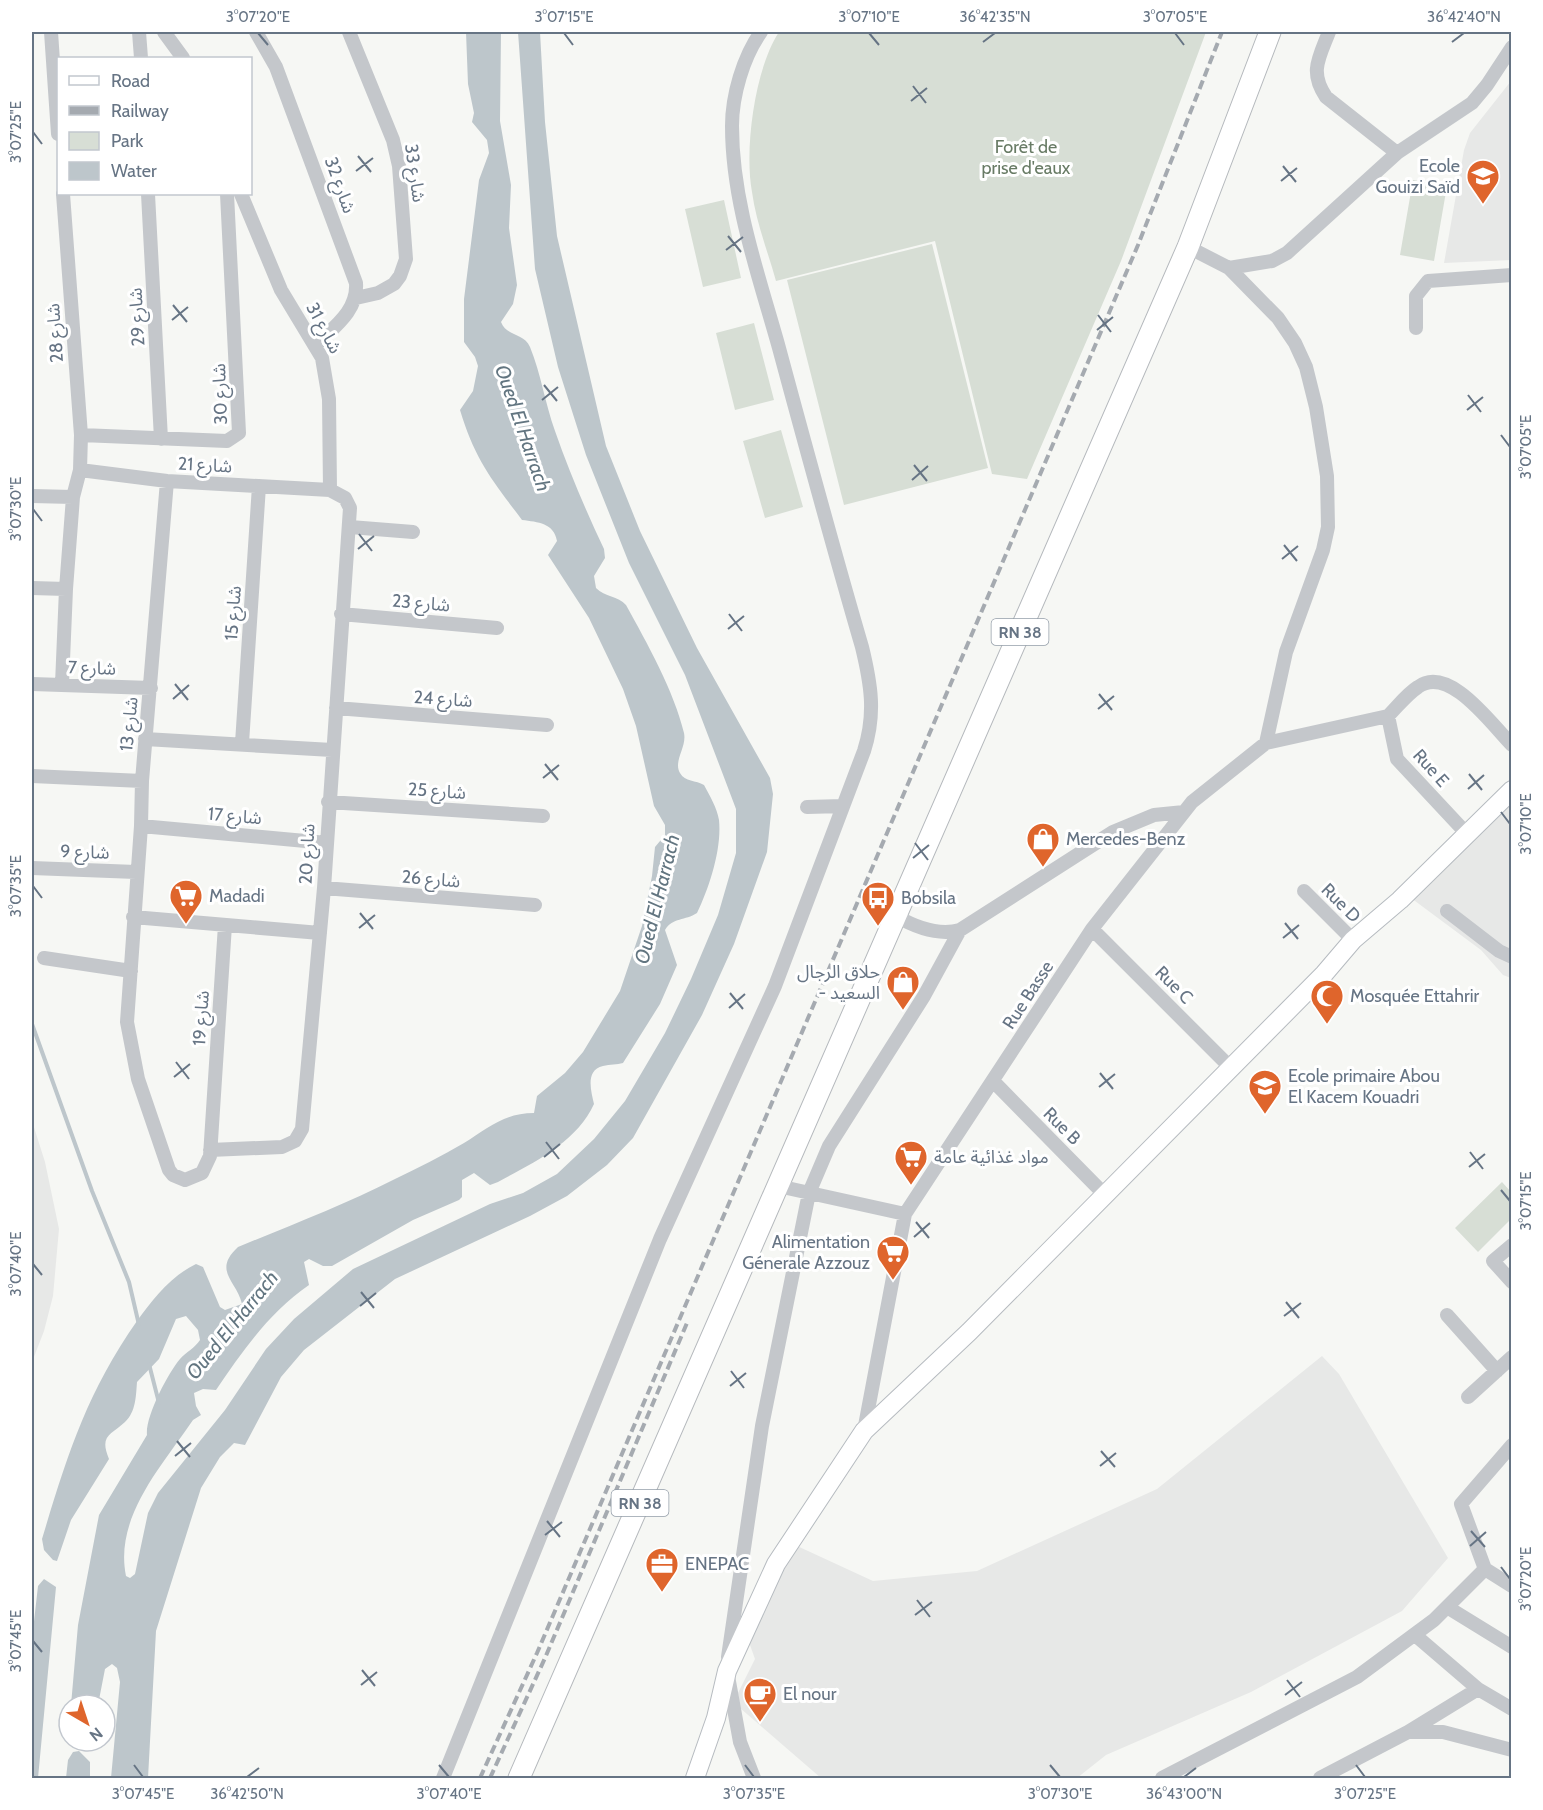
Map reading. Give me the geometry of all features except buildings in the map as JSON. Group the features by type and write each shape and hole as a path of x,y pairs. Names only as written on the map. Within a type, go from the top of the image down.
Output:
{"main road":[{"name":"RN 38","path":"519,1779 1188,247 1270,32"}],"street":[{"path":"51,32 57,119"},
{"path":"139,32 141,57"},
{"path":"164,32 182,57"},
{"name":"شارع 32","path":"256,32 276,67 310,155 354,276 356,298"},
{"name":"شارع 33","path":"349,32 393,140 399,166 406,259 400,276 394,284 378,292 356,298"},
{"path":"442,1779 660,1239 775,986 843,806 869,734 872,718 871,686 735,180 732,124 736,92 745,63 760,32"},
{"path":"1329,32 1317,63 1316,74 1319,87 1326,97 1397,153"},
{"path":"1229,268 1272,261 1287,253 1397,153 1472,103 1487,85 1512,46"},
{"name":"شارع 28","path":"62,684 73,497 80,470 81,435 63,195"},
{"name":"شارع 29","path":"148,195 161,439"},
{"name":"شارع 30","path":"81,435 227,441 236,437 241,428 227,195"},
{"name":"شارع 31","path":"241,195 281,290 316,345 325,370 329,399 330,490"},
{"path":"1188,247 1229,268 1278,318 1295,343 1306,367 1316,407 1327,476 1328,527 1323,550 1286,652 1266,743"},
{"path":"1416,328 1416,296 1428,281 1512,275"},
{"path":"316,345 349,311 356,298"},
{"name":"شارع 21","path":"80,470 167,481 330,490"},
{"name":"شارع 13","path":"167,481 145,740 141,826 127,1001 130,1047 169,1170 179,1179 192,1179 206,1168 210,1150"},
{"name":"شارع 15","path":"242,743 259,486"},
{"name":"شارع 20","path":"210,1150 282,1147 300,1136 324,888 341,614 351,514 348,503 340,494 330,490"},
{"path":"32,496 73,497"},
{"path":"350,527 413,532"},
{"path":"32,588 66,589"},
{"name":"شارع 23","path":"341,614 497,628"},
{"path":"1388,716 1419,686 1440,681 1460,692 1512,746"},
{"name":"شارع 7","path":"32,684 151,688"},
{"name":"شارع 24","path":"336,708 548,725"},
{"name":"Rue Basse","path":"864,1431 905,1214 953,1137 994,1082 1092,929 1184,812 1206,790 1266,743 1388,716"},
{"name":"Rue E","path":"1388,716 1397,759 1467,834"},
{"path":"145,740 242,743 332,750"},
{"path":"32,776 142,781"},
{"path":"754,1779 740,1742 727,1671 776,1564 864,1431 969,1332 1230,1066 1324,974 1353,940 1400,900 1512,790"},
{"name":"شارع 25","path":"328,802 543,816"},
{"path":"807,807 843,806"},
{"path":"896,916 912,926 951,933 960,930 1113,832 1154,815 1184,812"},
{"name":"شارع 17","path":"141,826 327,843"},
{"name":"شارع 9","path":"32,868 136,872"},
{"name":"شارع 26","path":"324,888 536,905"},
{"name":"Rue D","path":"1304,891 1353,940"},
{"path":"1447,911 1499,951 1512,957"},
{"path":"133,917 320,933"},
{"name":"شارع 19","path":"210,1150 225,925"},
{"name":"Rue C","path":"1092,929 1230,1066"},
{"path":"694,1779 716,1718 727,1671 762,1426 808,1193 829,1146 924,996 960,930"},
{"path":"44,958 131,971"},
{"name":"Rue B","path":"994,1082 1105,1195"},
{"path":"778,1186 905,1214"},
{"path":"1512,1245 1493,1261 1512,1282"},
{"path":"1447,1315 1497,1371"},
{"path":"1468,1397 1512,1357"},
{"path":"1512,1445 1461,1504 1485,1569 1512,1586"},
{"path":"1162,1779 1357,1677 1415,1635 1485,1569"},
{"path":"1447,1607 1512,1647"},
{"path":"1415,1635 1478,1689 1512,1709"},
{"path":"1320,1779 1408,1732 1478,1689"},
{"path":"1408,1732 1443,1732 1512,1750"}],"shaded area":[{"name":"Ecole Gouizi Saïd","path":"1511,81 1511,260 1444,263 1464,150 1470,133"},
{"path":"1511,802 1511,978 1503,975 1481,950 1411,898"},
{"path":"32,1121 45,1162 59,1229 53,1296 44,1331 32,1362"},
{"name":"ENEPAC","path":"1322,1356 1339,1374 1448,1558 1402,1611 1251,1692 1106,1755 1077,1778 821,1778 740,1708 738,1693 755,1659 745,1631 795,1545 873,1581 977,1571 1157,1489"}],"green space":[{"name":"Forêt de prise d'eaux","path":"779,32 1206,32 1121,261 1027,479 992,474 935,241 776,281 754,203 749,154 758,87 771,47"},
{"path":"1413,180 1447,186 1434,261 1400,255"},
{"path":"724,200 741,278 703,287 685,209"},
{"path":"932,244 988,468 844,505 787,280"},
{"path":"754,323 774,400 735,410 716,333"},
{"path":"781,430 803,507 765,518 743,441"},
{"path":"1502,1182 1511,1192 1511,1219 1478,1252 1455,1228"}],"water":[{"name":"Oued El Harrach","path":"466,32 501,32 500,121 511,185 509,228 517,285 513,304 501,322 507,330 524,339 530,347 560,446 604,549 605,558 594,576 596,588 626,605 674,701 684,733 678,768 685,778 704,785 715,807 719,820 717,856 697,913 675,921 665,930 677,965 660,1004 623,1063 597,1068 591,1076 594,1104 577,1130 553,1150 498,1182 490,1185 474,1173 462,1180 462,1197 459,1200 413,1220 332,1266 323,1266 309,1259 304,1262 309,1285 269,1320 216,1390 203,1389 194,1393 196,1406 201,1415 193,1420 155,1474 134,1513 127,1533 124,1554 126,1576 130,1578 135,1574 148,1513 158,1493 225,1410 266,1349 294,1319 353,1269 490,1204 523,1193 557,1174 594,1139 625,1101 665,1033 718,915 736,853 736,809 685,675 629,563 586,455 558,367 535,269 518,32 540,32 545,122 557,236 606,446 640,531 697,648 770,778 773,794 767,852 734,944 702,1015 633,1138 607,1165 567,1196 530,1216 395,1279 304,1350 281,1377 245,1445 234,1443 220,1457 201,1488 156,1631 148,1778 111,1778 113,1753 117,1753 120,1682 117,1668 112,1664 105,1669 100,1693 72,1693 78,1625 99,1515 147,1435 153,1407 170,1374 180,1359 200,1340 198,1330 186,1316 176,1319 159,1359 137,1382 135,1403 129,1418 108,1436 105,1445 109,1459 71,1520 57,1561 53,1560 44,1550 42,1539 51,1509 80,1426 119,1348 156,1296 187,1269 196,1264 203,1267 220,1307 225,1310 242,1304 227,1270 227,1263 238,1247 376,1188 447,1153 505,1119 534,1113 537,1096 565,1073 583,1052 620,991 642,926 655,847 665,835 665,825 654,806 636,726 623,689 589,618 548,555 557,541 553,530 544,524 522,520 493,481 478,456 460,410 473,391 478,366 475,357 464,342 464,299 479,180 489,153 487,140 472,122 474,113 468,84"},
{"path":"44,1579 56,1587 38,1778 32,1778 32,1639 38,1586"},
{"path":"72,1753 81,1753 90,1762 90,1778 66,1778 68,1760"}],"waterway":[{"path":"32,1024 92,1191 129,1282 139,1325"},
{"path":"149,1364 159,1403"}],"railway":[{"path":"480,1778 537,1653 1138,245 1222,32"},
{"path":"490,1778 545,1658 687,1323"}],"place":[{"name":"Ecole Gouizi Saïd","path":"1483,205"},
{"name":"Mercedes-Benz","path":"1043,868"},
{"name":"Madadi","path":"186,925"},
{"name":"Bobsila","path":"878,927"},
{"name":"حلاق الرجال - السعيد","path":"903,1011"},
{"name":"Mosquée Ettahrir","path":"1327,1025"},
{"name":"Ecole primaire Abou El Kacem Kouadri","path":"1265,1115"},
{"name":"مواد غذائية عامة","path":"911,1186"},
{"name":"Alimentation Génerale Azzouz","path":"893,1281"},
{"name":"ENEPAC","path":"662,1593"},
{"name":"El nour","path":"760,1723"}]}
